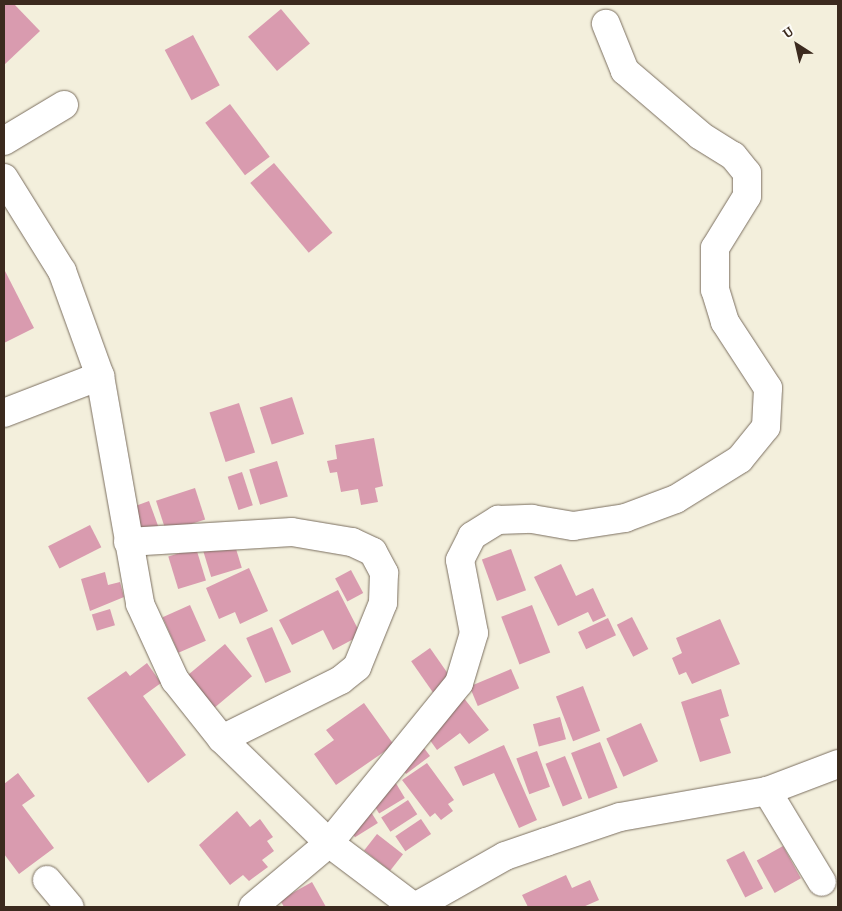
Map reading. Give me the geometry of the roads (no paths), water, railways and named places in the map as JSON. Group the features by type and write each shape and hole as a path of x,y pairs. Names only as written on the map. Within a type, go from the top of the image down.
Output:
{"street":[{"path":"253,907 329,843 459,683 474,633 460,560 472,536 498,520 532,518 573,526 626,518 676,500 740,460 766,427 768,388 725,322 715,290 715,248 747,196 747,173 733,156 700,135 625,71 606,24"},
{"path":"4,141 64,105"},
{"path":"4,178 62,271 100,376 140,604 175,680 222,739 329,843 414,907 505,856 620,817 767,792 838,764"},
{"path":"4,413 100,376"},
{"path":"128,542 292,532 352,542 372,552 384,573 383,603 357,667 341,680 222,739"},
{"path":"767,792 822,882"},
{"path":"47,880 70,907"}]}
